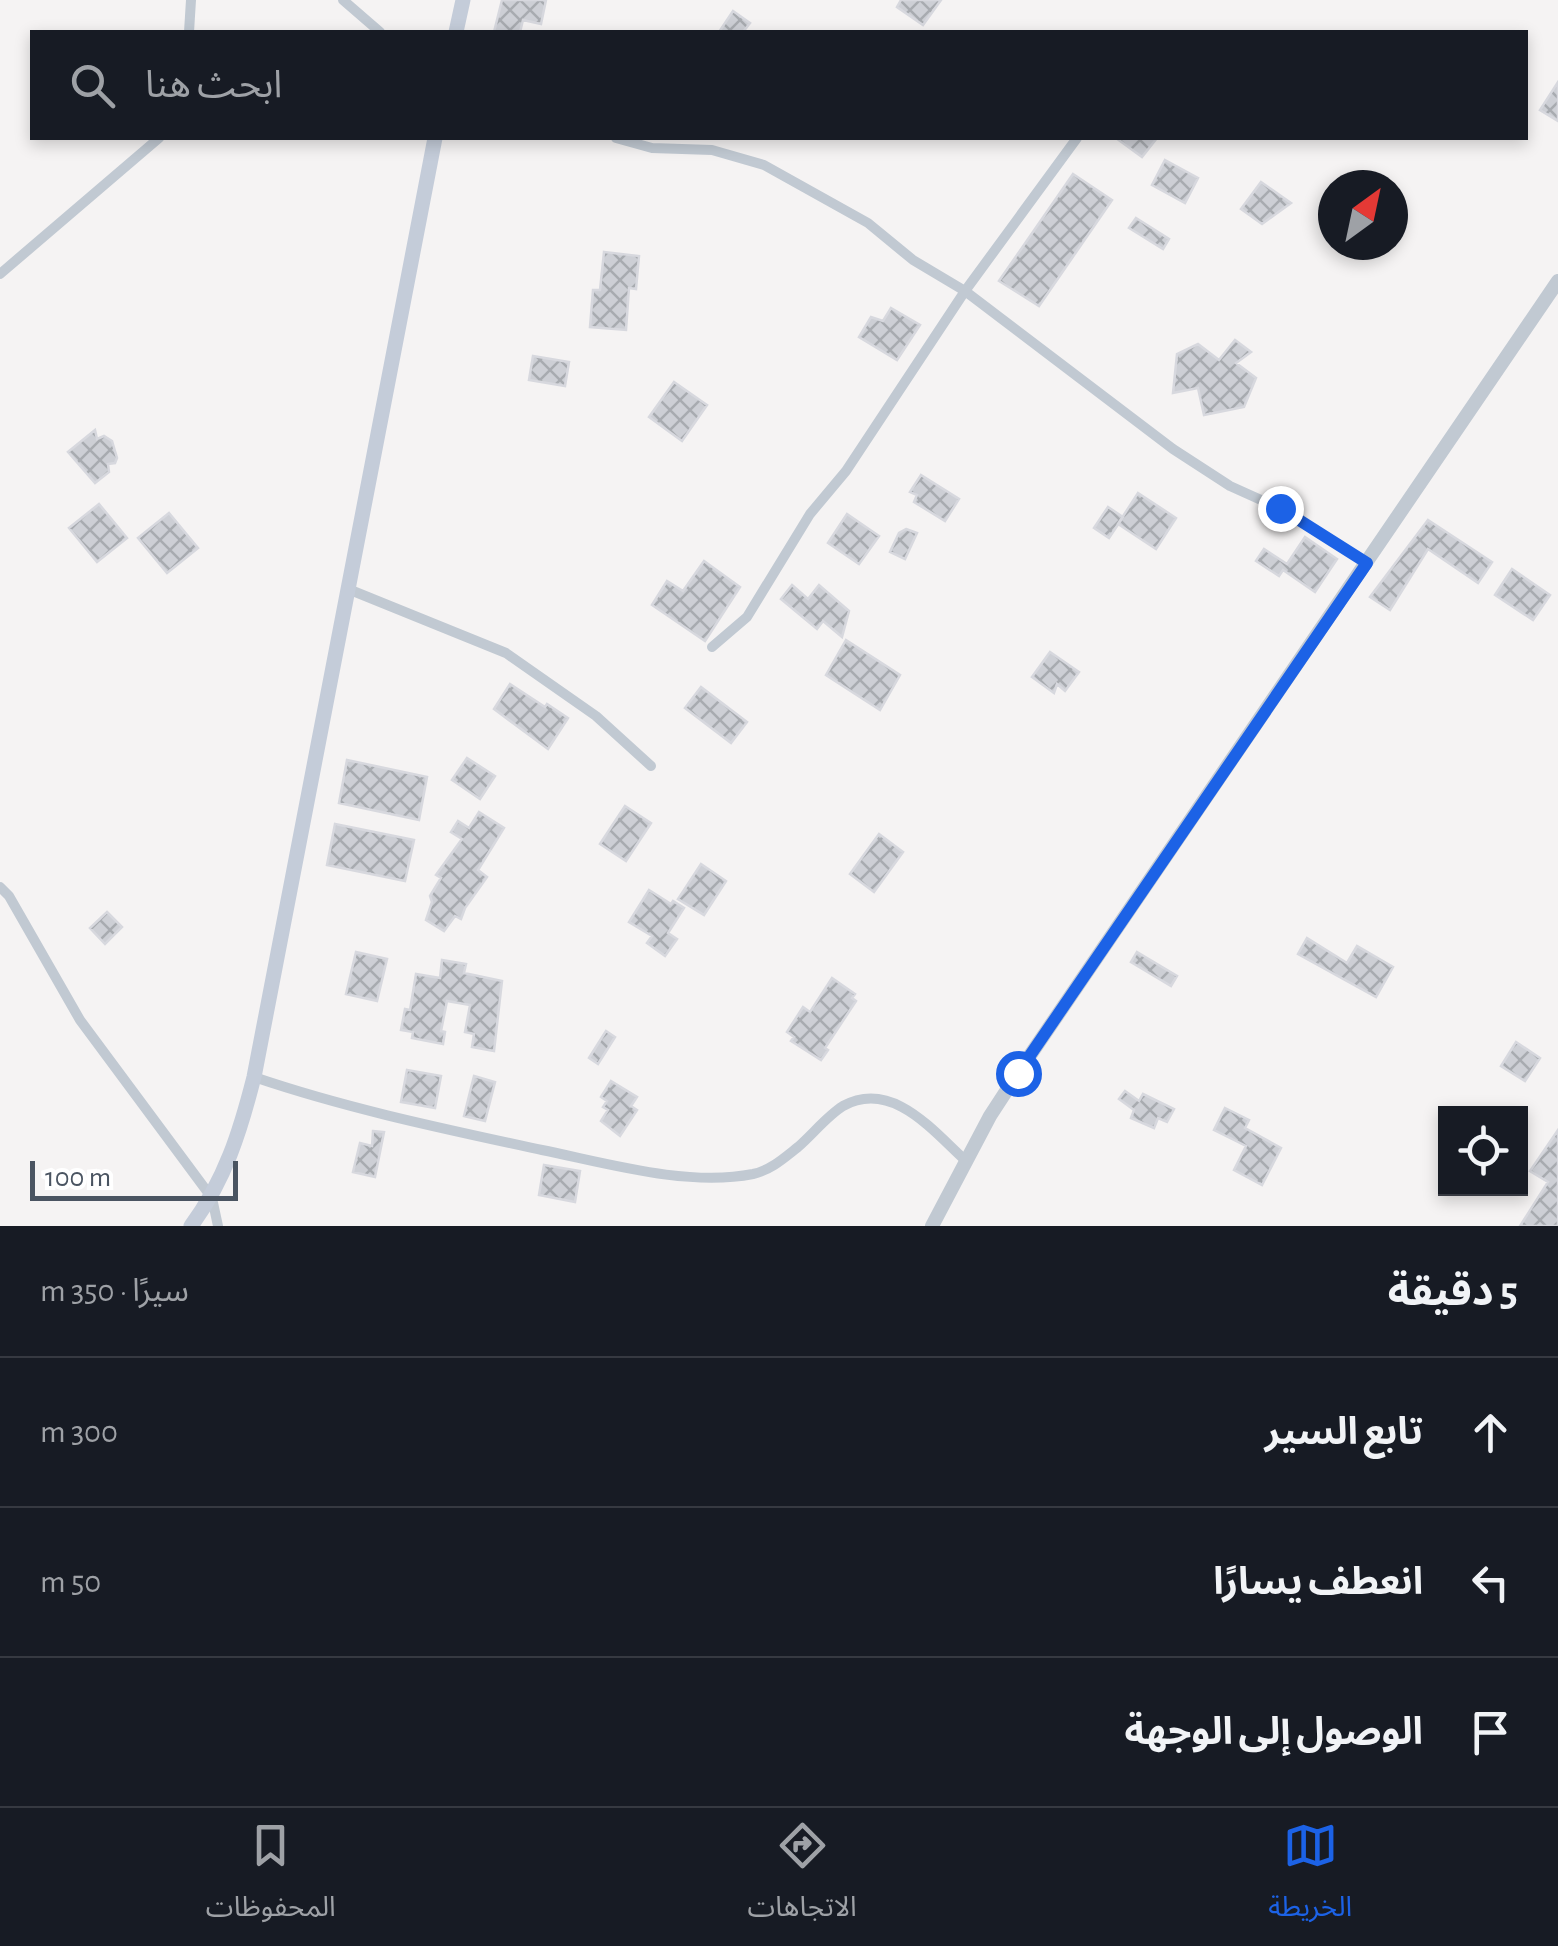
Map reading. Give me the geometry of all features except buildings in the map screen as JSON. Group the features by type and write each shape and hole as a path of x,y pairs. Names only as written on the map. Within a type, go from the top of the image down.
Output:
{"main road":[{"path":"456,30 463,0"},
{"path":"191,1226 212,1198 232,1155 254,1076 435,140"}],"street":[{"path":"189,30 191,0"},
{"path":"343,0 378,30"},
{"path":"0,274 156,140"},
{"path":"623,140 652,148 712,150 764,164 868,224 914,260 965,291 1173,449 1230,486 1280,508 1367,563"},
{"path":"712,647 746,617 810,514 846,470 965,291 1076,140"},
{"path":"932,1226 965,1160 1027,1059 1558,280"},
{"path":"348,589 506,653 596,716 651,766"},
{"path":"0,887 9,896 80,1020 212,1198 218,1226"},
{"path":"254,1076 314,1097 471,1135 648,1172 703,1176 754,1174 777,1164 840,1108 876,1099 906,1106 965,1160"}],"route":[{"path":"1018,1073 1367,563 1280,508"}]}
